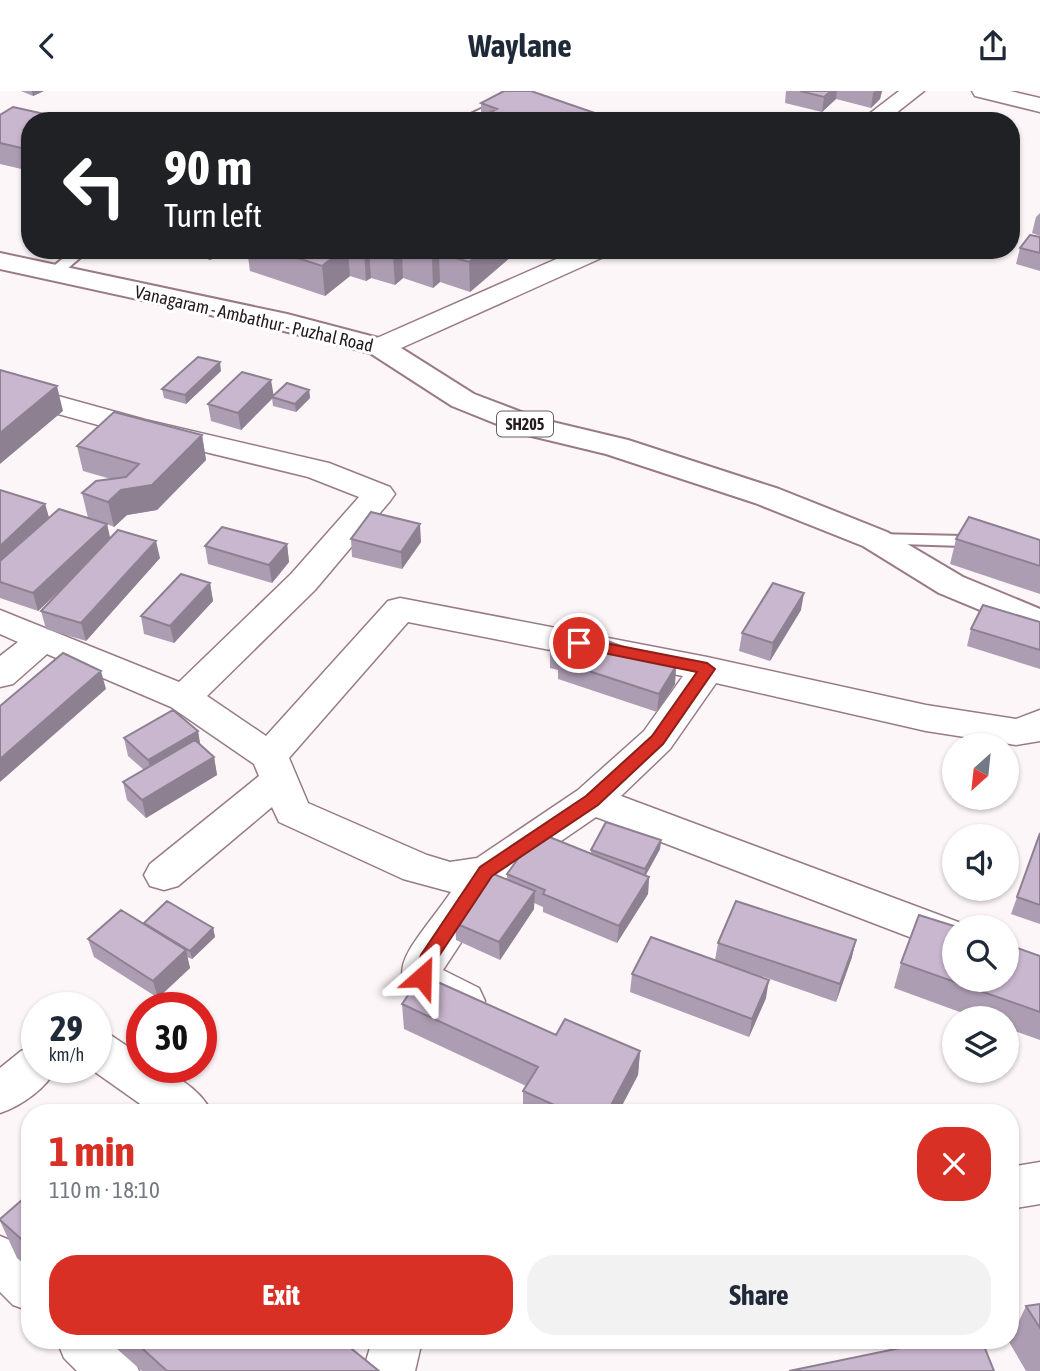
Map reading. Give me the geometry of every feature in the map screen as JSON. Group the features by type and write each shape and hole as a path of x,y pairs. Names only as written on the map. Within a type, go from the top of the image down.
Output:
{"main road":[{"name":"Vanagaram - Ambathur - Puzhal Road","path":"0,261 287,323 380,347 463,400 530,426 617,447 767,495 874,539 951,585 1040,623"}],"street":[{"path":"884,112 913,91"},
{"path":"983,91 1040,105"},
{"path":"380,347 579,259"},
{"path":"0,389 138,427 318,470 379,494 303,582 184,698"},
{"path":"164,875 274,768 400,609 707,669 926,718 1016,732 1037,729"},
{"path":"0,621 184,698 274,768 293,812 417,868 450,877 486,872"},
{"path":"0,675 43,639"},
{"path":"484,1010 436,989 422,977 427,960 486,872 592,800 657,740 707,669"},
{"path":"592,800 942,933"},
{"path":"112,1060 176,1104"},
{"path":"0,1094 21,1077"},
{"path":"1019,1186 1040,1183"},
{"path":"0,1259 21,1280"},
{"path":"90,1349 113,1371"},
{"path":"389,1371 395,1349"}],"lane":[{"path":"482,112 496,106 524,112"},
{"path":"54,274 72,259"},
{"path":"874,539 964,541 1002,549"}],"building":[{"path":"504,91 531,91 592,112 491,112 497,109 481,103"},
{"path":"800,91 831,91 824,97"},
{"path":"13,107 36,112 21,112 21,148 0,143 0,115"},
{"path":"1030,235 1040,237 1040,253 1020,248"},
{"path":"301,259 331,259 322,266"},
{"path":"198,357 220,362 185,395 162,389"},
{"path":"0,370 57,386 0,433"},
{"path":"242,372 271,380 238,413 208,404"},
{"path":"287,383 309,390 295,404 272,397"},
{"path":"114,412 202,435 152,485 121,490 108,502 82,493 96,481 126,477 139,464 77,446"},
{"path":"0,490 45,504 0,546"},
{"path":"59,509 107,524 33,593 0,582 0,561"},
{"path":"371,512 420,524 401,552 351,539"},
{"path":"969,517 1040,540 1040,566 956,539"},
{"path":"222,527 287,544 269,565 205,546"},
{"path":"118,530 156,541 81,623 41,611"},
{"path":"181,574 210,583 170,626 141,616"},
{"path":"773,583 804,593 773,643 742,633"},
{"path":"983,605 1040,622 1040,650 971,629"},
{"path":"580,631 676,666 659,694 558,661 564,654 550,650 562,633 575,638"},
{"path":"63,653 101,671 0,759 0,706"},
{"path":"173,710 198,731 148,760 124,738"},
{"path":"195,740 214,757 142,800 123,782"},
{"path":"606,822 661,840 645,869 591,850"},
{"path":"537,832 649,877 619,926 543,894 545,890 507,874"},
{"path":"1040,833 1040,905 1019,898"},
{"path":"491,873 535,891 499,942 455,923"},
{"path":"167,901 213,928 190,951 144,923"},
{"path":"736,901 856,940 840,984 718,943"},
{"path":"121,910 186,950 153,981 88,939"},
{"path":"919,915 942,922 942,977 901,963"},
{"path":"651,937 769,980 752,1019 632,974"},
{"path":"1019,949 1040,956 1040,1012 983,992 1019,992"},
{"path":"422,975 556,1035 565,1019 640,1051 612,1104 552,1104 523,1091 538,1067 402,1004"},
{"path":"21,1201 21,1239 0,1220"},
{"path":"1040,1304 1040,1328 1026,1306"},
{"path":"143,1349 352,1349 379,1371 167,1371"},
{"path":"895,1349 985,1349 994,1371 789,1371"}],"route":[{"path":"422,977 422,968 486,872 592,800 625,770 657,740 707,669 579,643"}]}
